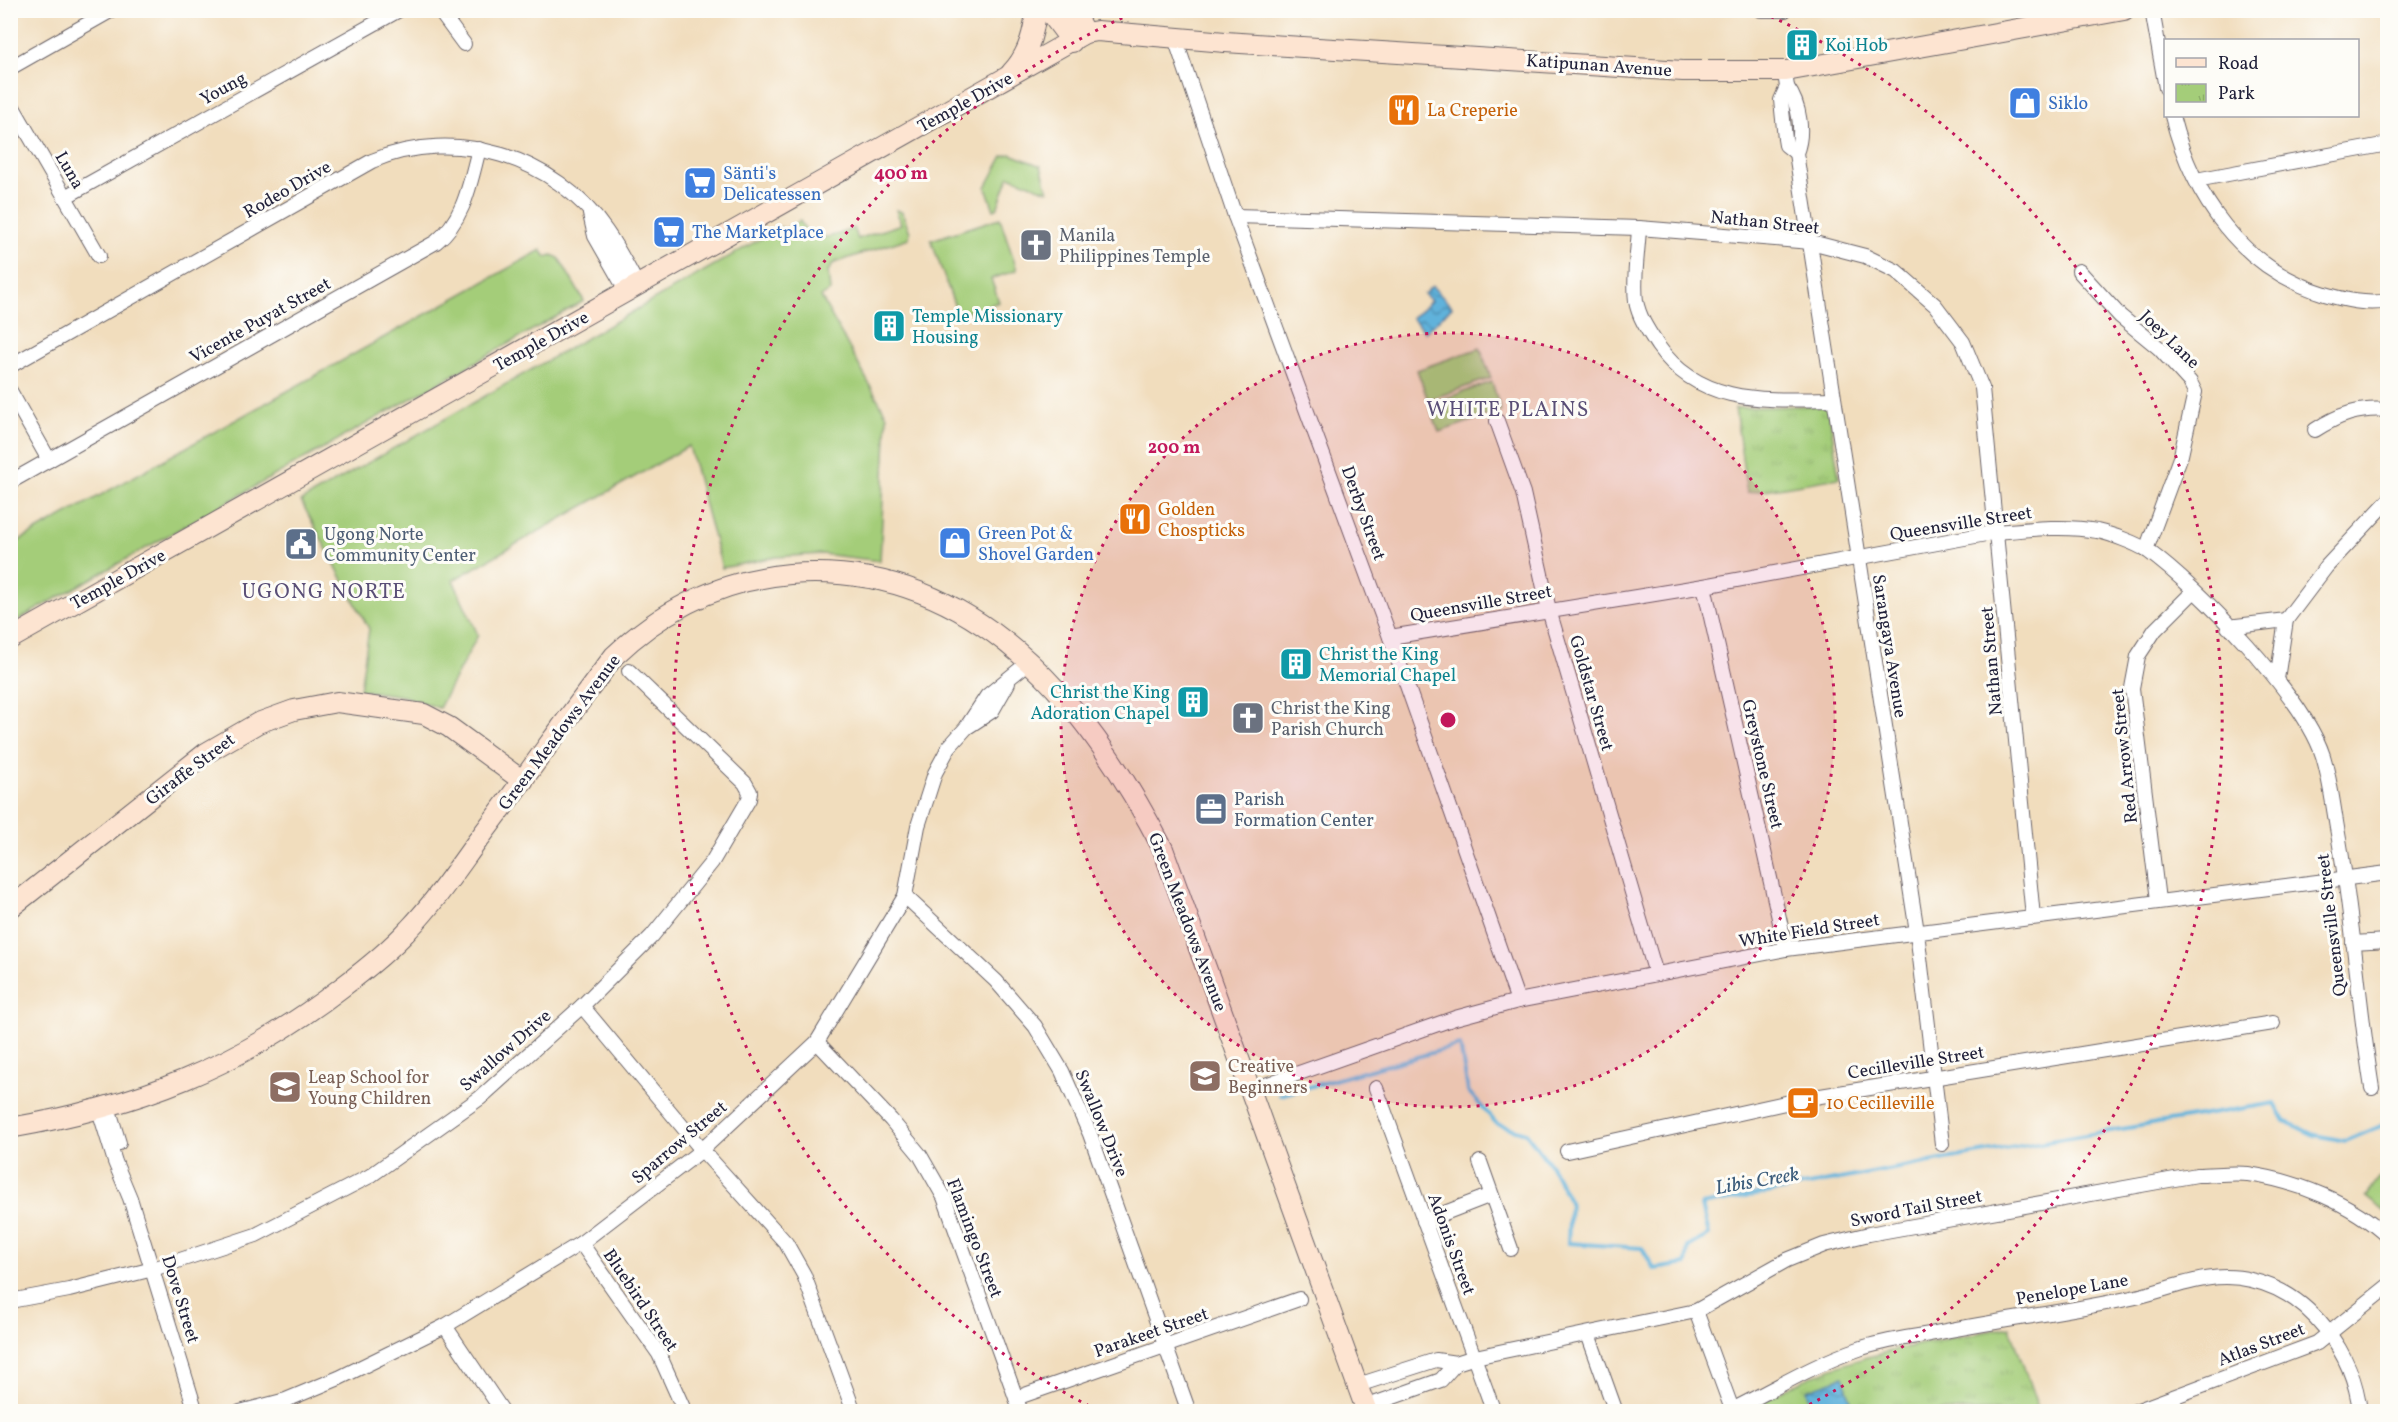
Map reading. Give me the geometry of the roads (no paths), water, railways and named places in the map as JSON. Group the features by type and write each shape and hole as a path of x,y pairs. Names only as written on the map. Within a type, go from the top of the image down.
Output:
{"street":[{"path":"10,68 112,10"},
{"name":"Young","path":"65,196 399,10"},
{"path":"439,10 464,44"},
{"path":"1000,83 1025,54 1032,38 1036,10"},
{"path":"1048,10 1079,37"},
{"path":"1072,10 1079,37"},
{"path":"1761,10 1785,10"},
{"name":"Katipunan Avenue","path":"1079,37 1097,31 1786,79 2124,10"},
{"path":"2152,10 2164,77"},
{"name":"Temple Drive","path":"10,639 1079,37"},
{"name":"Derby Street","path":"1175,38 1235,216 1390,638 1518,1001"},
{"name":"Sarangaya Avenue","path":"1786,79 1781,100 1785,139 1786,145 1796,153 1811,242 1833,399 1917,932 1942,1144"},
{"name":"Luna","path":"10,102 99,256"},
{"path":"2172,117 2184,158 2223,226 2261,264 2297,286 2347,301 2388,301"},
{"path":"2196,180 2388,144"},
{"name":"Rodeo Drive","path":"10,366 372,161 410,149 455,146 479,149 538,169 558,180 590,212 595,236 606,242 632,289"},
{"name":"Vicente Puyat Street","path":"10,482 436,242 448,233 458,218 479,149"},
{"name":"Nathan Street","path":"1235,216 1639,228 1811,242 1865,256 1896,271 1935,305 1963,342 1982,388 1998,532 2033,917"},
{"path":"1639,228 1636,301 1644,326 1685,376 1718,392 1768,400 1833,399"},
{"name":"Joey Lane","path":"2079,271 2120,316 2159,348 2190,382 2195,392 2181,455 2146,550"},
{"path":"10,391 48,460"},
{"path":"2315,430 2333,419 2367,407 2388,410"},
{"name":"Goldstar Street","path":"1497,421 1523,493 1549,610 1656,974"},
{"path":"2277,679 2286,620 2326,567 2388,501"},
{"name":"Queensville Street","path":"1390,638 1704,586 1998,532 2044,528 2097,531 2146,550 2193,592 2277,679 2314,737 2324,758 2346,878 2360,1014 2372,1088"},
{"name":"Green Meadows Avenue","path":"10,1128 104,1109 172,1086 226,1062 318,1006 365,970 410,929 523,781 614,656 641,630 678,607 704,595 765,576 809,573 855,576 902,585 949,603 977,619 1029,662 1094,732 1137,798 1163,849 1366,1409"},
{"name":"Greystone Street","path":"1704,586 1786,949"},
{"name":"Red Arrow Street","path":"2158,900 2132,688 2138,656 2149,639 2193,592"},
{"path":"2228,627 2286,620"},
{"name":"Sparrow Street","path":"240,1412 286,1400 339,1378 446,1326 580,1243 702,1150 816,1042 905,896 918,826 936,773 949,747 966,728 992,711 1010,679 1029,662"},
{"name":"Swallow Drive","path":"10,1301 69,1290 153,1269 256,1235 370,1176 480,1098 582,1006 652,936 712,862 749,799 750,792 745,783 628,671"},
{"name":"Giraffe Street","path":"10,909 206,753 258,723 294,710 337,702 424,714 449,727 523,781"},
{"name":"White Field Street","path":"1251,1090 1455,1018 1518,1001 1786,949 2158,900 2388,873"},
{"name":"Swallow Drive","path":"905,896 996,981 1035,1026 1062,1071 1090,1134 1189,1412"},
{"path":"2353,943 2388,941"},
{"path":"582,1006 702,1150 786,1243 804,1275 854,1412"},
{"name":"Cecilleville Street","path":"1567,1152 1717,1116 1935,1077 2273,1023"},
{"name":"Flamingo Street","path":"816,1042 920,1155 944,1197 1018,1405"},
{"name":"Adonis Street","path":"1376,1088 1494,1412"},
{"name":"Dove Street","path":"104,1109 196,1412"},
{"path":"1480,1162 1511,1250"},
{"name":"Sword Tail Street","path":"1358,1385 1436,1360 1456,1363 1475,1357 1696,1311 1787,1260 1824,1245 1869,1234 2197,1175 2247,1174 2295,1185 2343,1206 2388,1237"},
{"path":"1424,1221 1491,1195"},
{"name":"Bluebird Street","path":"580,1243 659,1354 685,1412"},
{"name":"Penelope Lane","path":"1732,1411 1818,1366 1861,1348 2004,1319 2136,1297 2197,1280 2226,1276 2243,1278 2280,1290 2301,1304 2329,1332 2354,1377 2360,1412"},
{"name":"Atlas Street","path":"2133,1412 2317,1343 2388,1286"},
{"name":"Parakeet Street","path":"1018,1405 1164,1346 1299,1299"},
{"path":"1696,1311 1732,1411"},
{"path":"446,1326 503,1412"},
{"path":"1588,1334 1616,1412"},
{"name":"Sword Tail Street","path":"1366,1409 1441,1380 1456,1363"}],"water":[{"path":"1432,286 1452,307 1425,332 1412,318 1431,301 1424,294"},
{"path":"1843,1377 1851,1400 1813,1410 1807,1390"}],"waterway":[{"name":"Libis Creek","path":"1280,1095 1460,1045 1468,1091 1497,1124 1526,1133 1551,1166 1570,1202 1568,1243 1642,1248 1654,1269 1686,1264 1688,1247 1709,1235 1702,1205 1957,1157 2275,1103 2285,1121 2314,1135 2346,1141 2388,1123"}],"place":[{"name":"Koi Hob","path":"1802,45"},
{"name":"Siklo","path":"2025,103"},
{"name":"La Creperie","path":"1404,110"},
{"name":"Sänti's Delicatessen","path":"700,183"},
{"name":"The Marketplace","path":"669,232"},
{"name":"Manila Philippines Temple","path":"1036,245"},
{"name":"Temple Missionary Housing","path":"889,326"},
{"name":"Golden Chospticks","path":"1135,519"},
{"name":"Green Pot & Shovel Garden","path":"955,543"},
{"name":"Ugong Norte Community Center","path":"301,544"},
{"name":"Christ the King Memorial Chapel","path":"1296,664"},
{"name":"Christ the King Adoration Chapel","path":"1193,702"},
{"name":"Christ the King Parish Church","path":"1248,718"},
{"name":"Parish Formation Center","path":"1211,809"},
{"name":"Creative Beginners","path":"1205,1076"},
{"name":"Leap School for Young Children","path":"285,1087"},
{"name":"10 Cecilleville","path":"1803,1103"}],"district":[{"name":"WHITE PLAINS","path":"1508,409"},
{"name":"UGONG NORTE","path":"324,591"}]}
